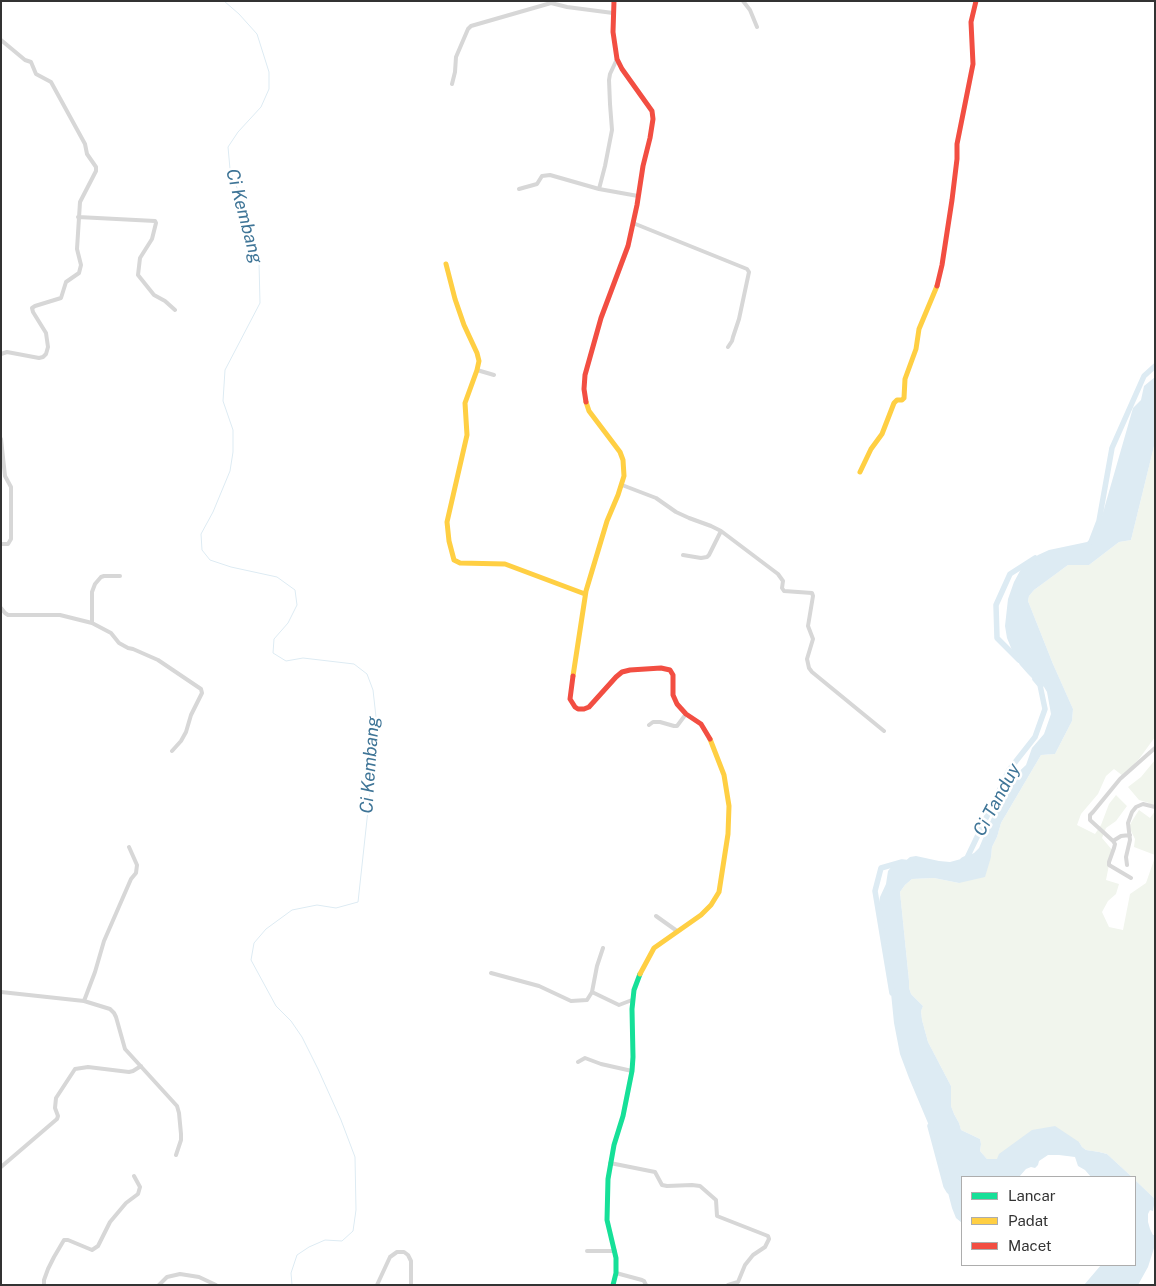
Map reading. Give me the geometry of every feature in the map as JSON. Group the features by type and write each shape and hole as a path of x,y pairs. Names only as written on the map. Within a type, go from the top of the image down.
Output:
{"main road":[{"path":"612,1285 616,1273 615,1251 608,1220 607,1196 610,1163 632,1071 632,1000 634,990 654,948 706,911 719,892 729,819 724,775 709,737 701,724 686,714 675,700 673,675 670,670 666,668 624,671 589,707 584,709 578,709 573,705 570,696 585,594 607,521 624,476 623,460 620,452 589,411 584,389 586,375 601,318 625,257 643,166 653,127 653,114 617,59 614,38 614,1"},
{"path":"860,472 871,449 882,434 894,403 904,398 905,379 916,349 919,329 937,286 945,248 958,160 957,144 973,64 971,22 976,1"},
{"path":"446,264 455,299 478,357 477,370 465,403 466,435 448,518 449,541 454,560 460,563 505,564 585,594"}],"street":[{"path":"743,1 750,10 757,27"},
{"path":"452,84 456,57 468,29 472,26 551,3 613,13"},
{"path":"1,40 25,60 31,62 36,74 51,82 85,144 88,156 96,167 96,172 80,202 77,249 81,268 79,274 64,283 61,298 32,308 46,333 48,347 45,355 39,358 7,352 1,354"},
{"path":"599,189 612,130 609,77 617,59"},
{"path":"520,190 537,184 542,176 546,175 599,189 638,196"},
{"path":"78,217 155,221 152,239 140,258 138,275 155,296 165,301 175,310"},
{"path":"633,223 747,269 749,272 739,319 728,347"},
{"path":"477,370 494,375"},
{"path":"1,439 5,476 10,487 11,539 8,544 1,544"},
{"path":"622,485 656,498 676,512 721,531 778,574 783,581 782,588 784,591 812,593 808,626 813,639 807,659 809,668 884,731"},
{"path":"683,555 707,557 721,531"},
{"path":"92,623 92,592 95,584 104,576 120,576"},
{"path":"1,608 6,614 60,615 92,623 111,633 119,643 158,660 201,689 202,693 191,715 186,732 172,751"},
{"path":"650,725 654,722 660,722 677,726 686,714"},
{"path":"1131,878 1109,865 1115,844 1090,820 1090,815 1120,779 1155,748"},
{"path":"1127,865 1126,857 1130,840 1128,823 1132,812 1136,807 1143,804 1155,807"},
{"path":"1113,841 1121,836 1130,835"},
{"path":"84,1001 104,942 131,879 136,873 137,865 129,848"},
{"path":"656,916 677,931"},
{"path":"491,972 539,986 571,1001 587,1000 592,992 603,948"},
{"path":"1,992 84,1001 110,1009 114,1013 125,1049 177,1106 181,1140 176,1155"},
{"path":"592,992 618,1005 632,1000"},
{"path":"578,1062 585,1058 632,1071"},
{"path":"1,1167 57,1119 56,1098 75,1069 88,1067 129,1072 140,1066"},
{"path":"610,1163 655,1172 662,1184 667,1186 700,1186 716,1200 717,1216 768,1236 769,1239 765,1247 753,1255 738,1282 728,1285"},
{"path":"44,1285 48,1269 64,1240 92,1250 98,1246 110,1222 126,1202 138,1194 140,1187 134,1176"},
{"path":"587,1251 615,1251"},
{"path":"377,1285 390,1256 397,1252 404,1252 411,1261 411,1285"},
{"path":"616,1273 642,1280 646,1285"},
{"path":"159,1285 167,1277 180,1274 199,1277 216,1285"}],"shaded area":[{"path":"1155,377 1155,442 1131,540 1119,542 1089,565 1068,565 1034,590 1029,596 1028,601 1073,709 1072,721 1055,754 1041,755 1001,823 992,847 985,877 959,883 934,878 912,879 900,892 909,988 911,994 923,1006 921,1011 922,1020 928,1042 951,1086 951,1106 961,1130 980,1139 980,1151 987,1159 997,1159 999,1154 1032,1130 1055,1126 1079,1142 1086,1150 1107,1154 1131,1176 1090,1176 1078,1166 1075,1157 1048,1155 1039,1161 1035,1168 1026,1169 1020,1176 961,1176 961,1222 956,1218 952,1208 933,1135 900,1054 894,1023 886,943 881,935 880,897 886,884 888,871 893,865 903,863 910,857 916,856 950,862 974,853 979,848 1005,787 1026,765 1032,748 1044,734 1051,714 1047,692 1044,687 1028,674 1014,655 1007,638 1005,626 1008,599 1021,569 1038,555 1049,550 1087,542 1094,536 1100,523 1133,408 1141,400 1144,386"},
{"path":"1155,442 1155,737 1139,759 1123,776 1114,769 1106,776 1098,794 1081,814 1077,825 1095,834 1101,825 1109,804 1116,795 1127,806 1116,821 1106,828 1102,838 1113,851 1106,880 1119,884 1116,894 1108,901 1102,912 1109,927 1123,930 1130,894 1146,883 1155,857 1155,1199 1136,1181 1136,1176 1131,1176 1107,1154 1086,1150 1079,1142 997,1159 987,1159 980,1151 980,1139 961,1130 951,1106 951,1086 928,1042 922,1020 921,1011 923,1006 911,994 909,988 900,892 912,879 934,878 959,883 991,857 992,847 1001,823 1041,755 1055,754 1072,721 1073,709 1028,601 1029,596 1034,590 1068,565 1089,565 1119,542 1131,540"},
{"path":"1155,760 1155,809 1149,803 1139,800 1128,787 1141,777"},
{"path":"1139,810 1150,818 1155,811 1155,855 1134,847 1135,839 1129,827"},
{"path":"1136,1181 1155,1199 1153,1211 1150,1210 1148,1214 1150,1229 1153,1235 1155,1235 1155,1245 1148,1267 1138,1285 1084,1285 1100,1266 1136,1266"}],"waterway":[{"name":"Ci Kembang","path":"224,1 257,34 269,72 269,89 261,107 238,132 228,147 230,169 240,196 259,263 260,303 225,370 223,401 233,430 233,452 230,471 213,512 201,534 202,550 210,560 231,567 277,577 295,590 297,605 288,623 274,639 273,653 286,661 303,658 354,664 367,674 373,690 376,717 375,746 358,902 336,908 317,905 292,910 266,929 254,943 251,960 276,1006 291,1021 302,1037 341,1120 355,1157 356,1210 353,1231 342,1241 325,1240 297,1255 291,1273 292,1285"},
{"name":"Ci Tanduy","path":"1091,542 1099,521 1112,448 1144,376 1155,366"},
{"name":"Ci Tanduy","path":"1019,660 997,638 996,605 1010,574 1035,558"},
{"name":"Ci Tanduy","path":"963,860 967,858 1009,770 1035,737 1045,709 1040,685 1035,679"},
{"name":"Ci Tanduy","path":"892,993 875,891 881,868 902,862 911,863"},
{"name":"Ci Tanduy","path":"930,1126 949,1191"}],"traffic: fast":[{"path":"613,1285 616,1273 616,1258 607,1220 608,1179 614,1145 623,1116 632,1071 632,1009 634,990 640,974"}],"traffic: slow":[{"path":"446,264 455,299 479,361 465,403 467,435 447,522 454,560 460,563 505,564 585,594"},
{"path":"860,472 871,449 882,434 894,403 904,398 905,379 916,349 919,329 937,286"},
{"path":"573,676 586,591 607,521 624,476 623,460 620,452 589,411 586,402"},
{"path":"640,974 654,948 701,915 711,905 719,892 728,834 729,806 724,775 710,739"}],"traffic: jam":[{"path":"586,402 584,389 585,375 601,318 628,246 653,119 652,111 617,59 613,32 614,1"},
{"path":"937,286 952,200 957,144 973,64 971,22 976,1"},
{"path":"573,676 570,699 575,707 584,709 589,707 622,672 661,668 670,670 673,675 673,695 677,704 686,714 701,724 710,739"}]}
